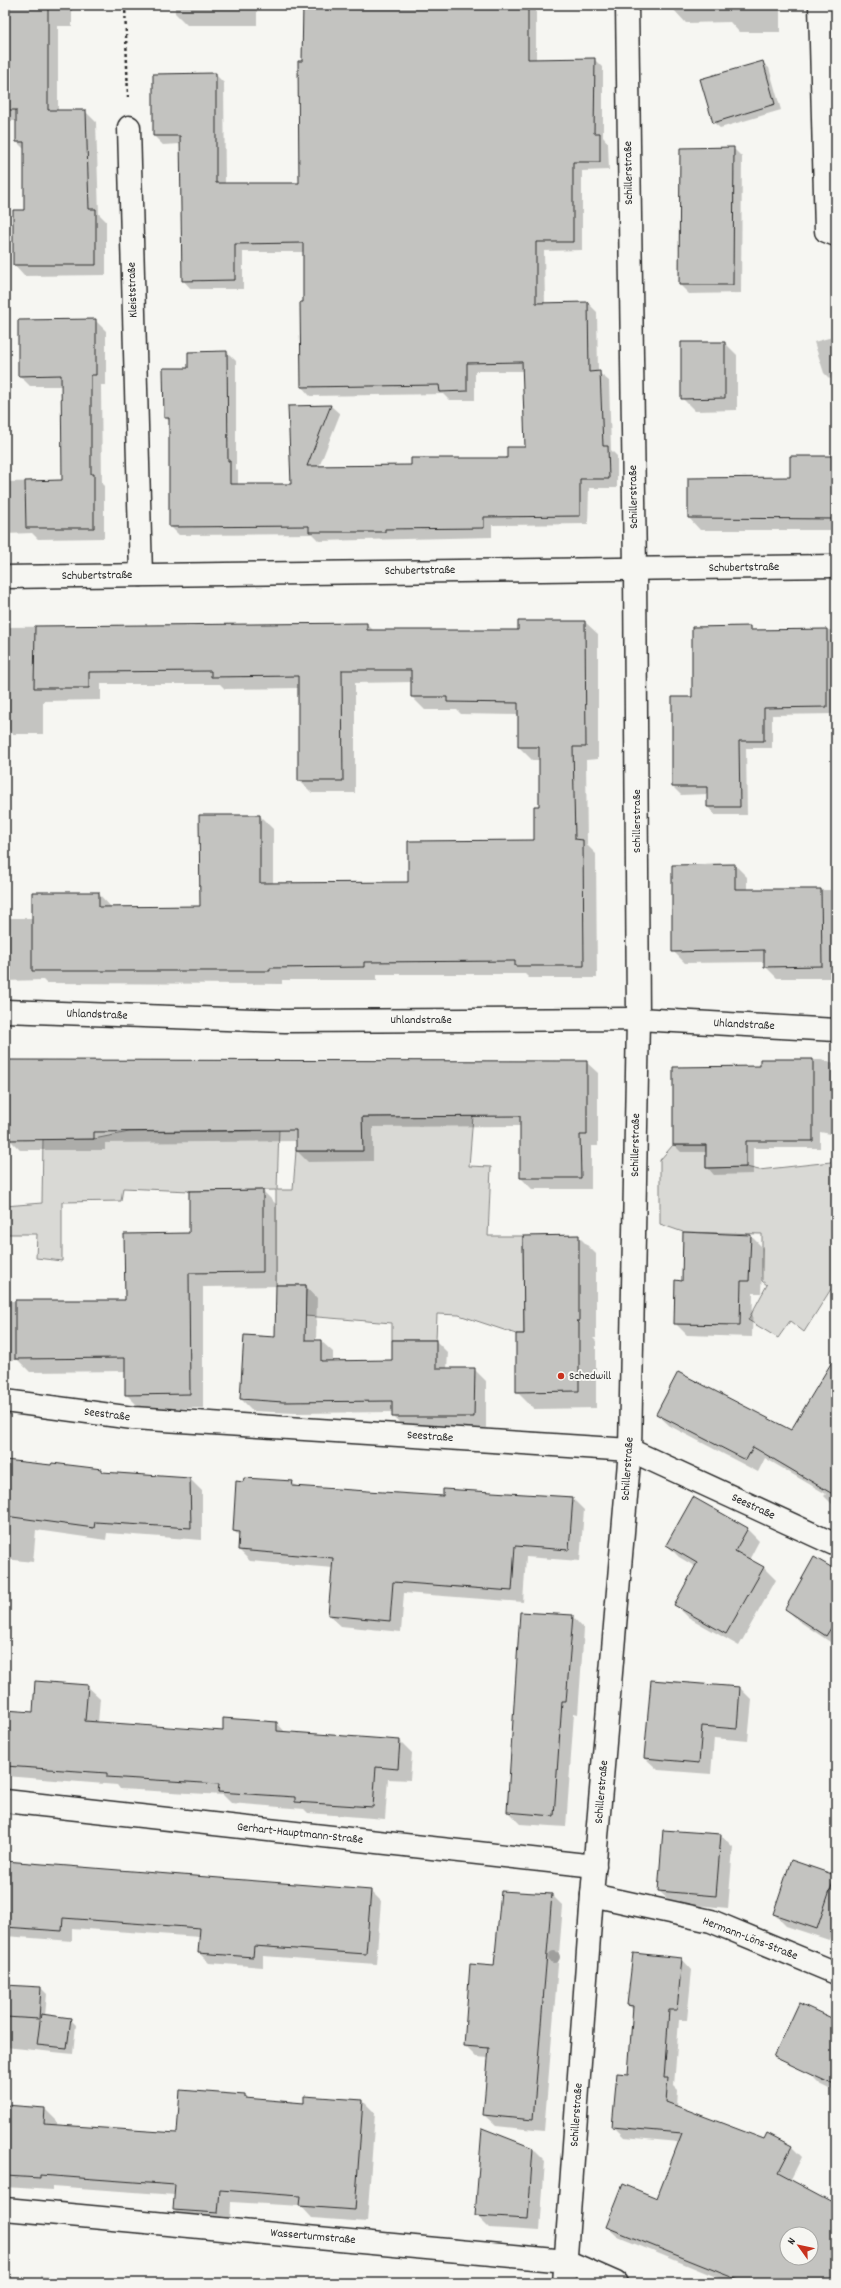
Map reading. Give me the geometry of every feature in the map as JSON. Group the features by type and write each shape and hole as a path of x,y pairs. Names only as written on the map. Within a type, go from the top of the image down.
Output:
{"street":[{"name":"Schillerstraße","path":"564,2283 592,1895 596,1866 630,1450 638,1018 635,569 627,5"},
{"path":"820,5 826,231 836,235"},
{"name":"Kleiststraße","path":"129,127 140,576"},
{"name":"Schubertstraße","path":"5,577 836,566"},
{"name":"Uhlandstraße","path":"5,1011 285,1021 638,1018 836,1030"},
{"name":"Seestraße","path":"5,1402 133,1418 630,1450 836,1545"},
{"name":"Gerhart-Hauptmann-Straße","path":"5,1802 596,1866"},
{"name":"Hermann-Löns-Straße","path":"592,1895 711,1921 836,1973"},
{"name":"Wasserturmstraße","path":"5,2209 566,2261 616,2283"}],"path":[{"path":"125,5 129,127"}],"shaded area":[{"path":"253,1097 280,1097 277,1190 293,1190 296,1151 362,1151 362,1117 473,1116 469,1166 491,1167 488,1236 523,1236 524,1334 516,1334 459,1315 437,1314 436,1340 392,1340 392,1323 305,1316 306,1285 276,1285 276,1190 189,1191 123,1188 121,1201 62,1202 62,1261 36,1258 37,1234 5,1234 5,1206 42,1203 43,1139 94,1139 129,1132 253,1131"},
{"path":"5,1099 7,1099 8,1140 5,1175"},
{"path":"673,1145 706,1145 706,1168 746,1167 759,1170 831,1162 836,1147 836,1281 804,1332 790,1321 778,1338 748,1320 767,1285 762,1281 762,1234 683,1232 660,1224 660,1160"}],"building":[{"path":"5,5 48,5 48,110 86,110 89,209 96,209 96,265 13,265 13,210 24,210 24,142 16,142 16,110 5,110"},
{"path":"303,5 528,5 528,59 595,58 594,133 600,133 600,162 573,162 573,242 536,242 536,303 588,302 589,372 600,371 603,446 608,446 609,479 580,479 580,516 484,517 484,528 385,529 385,532 309,532 309,526 169,527 169,418 164,418 163,368 188,368 188,352 227,351 228,461 230,461 230,484 291,484 288,406 331,405 307,466 411,465 411,458 507,458 507,447 525,447 522,362 467,363 467,391 440,392 439,385 301,387 300,302 303,302 303,243 235,244 235,280 182,281 180,136 153,136 153,74 216,73 216,183 299,183 298,61 302,61"},
{"path":"763,61 775,104 713,123 700,79"},
{"path":"734,147 733,285 679,285 680,148"},
{"path":"96,319 96,375 91,375 91,474 94,474 94,528 26,528 25,481 62,480 61,375 18,376 18,320"},
{"path":"681,342 725,342 725,398 681,399"},
{"path":"790,456 836,456 836,519 688,518 688,478 790,477"},
{"path":"518,621 585,621 586,747 573,747 575,839 583,840 584,966 515,966 515,961 364,962 364,967 270,968 270,971 32,971 32,892 99,892 99,907 200,906 199,815 260,815 260,883 408,882 408,841 534,840 534,806 539,806 539,747 518,747 518,703 447,702 447,697 411,697 411,670 342,670 343,781 298,781 298,676 211,677 211,671 89,672 89,688 34,688 35,626 367,623 367,630 518,630"},
{"path":"750,626 750,630 827,629 827,707 764,708 764,741 739,741 740,807 707,807 707,787 672,787 672,697 692,697 692,627"},
{"path":"735,864 735,889 821,889 822,966 764,967 764,950 672,952 672,865"},
{"path":"760,1059 813,1059 813,1141 746,1141 746,1167 706,1168 706,1145 673,1145 673,1067 760,1066"},
{"path":"7,1060 587,1061 587,1135 580,1135 581,1178 520,1178 520,1116 362,1117 363,1151 296,1151 296,1130 94,1132 94,1139 8,1140"},
{"path":"263,1190 263,1272 189,1273 190,1394 125,1395 125,1358 15,1359 15,1300 125,1300 124,1234 189,1233 189,1191"},
{"path":"683,1232 751,1235 749,1281 741,1281 740,1325 674,1324 675,1280 682,1281"},
{"path":"579,1235 579,1321 576,1321 579,1323 579,1391 516,1392 516,1334 524,1334 523,1236"},
{"path":"276,1285 306,1285 305,1340 321,1340 321,1361 392,1360 392,1340 436,1340 436,1368 475,1368 474,1417 392,1417 392,1401 283,1402 240,1399 244,1335 275,1337"},
{"path":"836,1355 836,1496 753,1447 746,1460 656,1414 678,1372 791,1430"},
{"path":"5,1460 51,1465 52,1463 102,1469 102,1472 190,1478 191,1528 95,1522 94,1528 5,1516"},
{"path":"244,1478 293,1481 292,1486 443,1496 443,1489 573,1497 569,1550 515,1546 512,1591 393,1582 390,1621 328,1615 333,1558 238,1550 239,1532 233,1531 236,1481 243,1482"},
{"path":"693,1497 748,1528 735,1551 764,1567 726,1634 674,1605 697,1563 666,1545"},
{"path":"814,1557 836,1570 836,1620 826,1636 785,1609"},
{"path":"520,1612 573,1615 566,1702 562,1702 554,1816 507,1812"},
{"path":"651,1680 740,1687 737,1729 702,1726 699,1763 644,1758"},
{"path":"35,1681 88,1685 85,1721 223,1731 223,1718 277,1722 277,1731 400,1740 398,1769 376,1767 373,1807 295,1802 295,1797 218,1792 219,1784 107,1777 107,1773 5,1766 5,1710 33,1712"},
{"path":"663,1830 721,1834 716,1896 658,1891"},
{"path":"791,1860 835,1875 817,1929 773,1914"},
{"path":"5,1861 371,1890 366,1954 254,1946 253,1957 198,1953 200,1928 63,1918 62,1931 5,1927"},
{"path":"501,1891 552,1894 533,2120 483,2115 489,2048 464,2046 470,1964 494,1966"},
{"path":"633,1953 682,1958 677,2010 669,2010 664,2078 668,2078 666,2102 764,2139 767,2133 792,2146 778,2173 836,2204 836,2283 746,2283 606,2227 623,2184 657,2198 682,2133 612,2127 617,2073 628,2074 633,2006 627,2005"},
{"path":"5,1985 41,1987 39,2019 5,2017"},
{"path":"799,2003 836,2020 836,2086 774,2057"},
{"path":"41,2014 71,2018 67,2048 37,2045"},
{"path":"180,2090 245,2095 245,2098 304,2103 304,2096 363,2100 355,2210 299,2206 300,2196 220,2190 218,2213 173,2210 175,2185 40,2175 40,2178 5,2176 5,2105 45,2108 44,2124 177,2133"},
{"path":"482,2128 533,2148 528,2219 475,2216"}],"place":[{"name":"Schedwill","path":"561,1376"}]}
